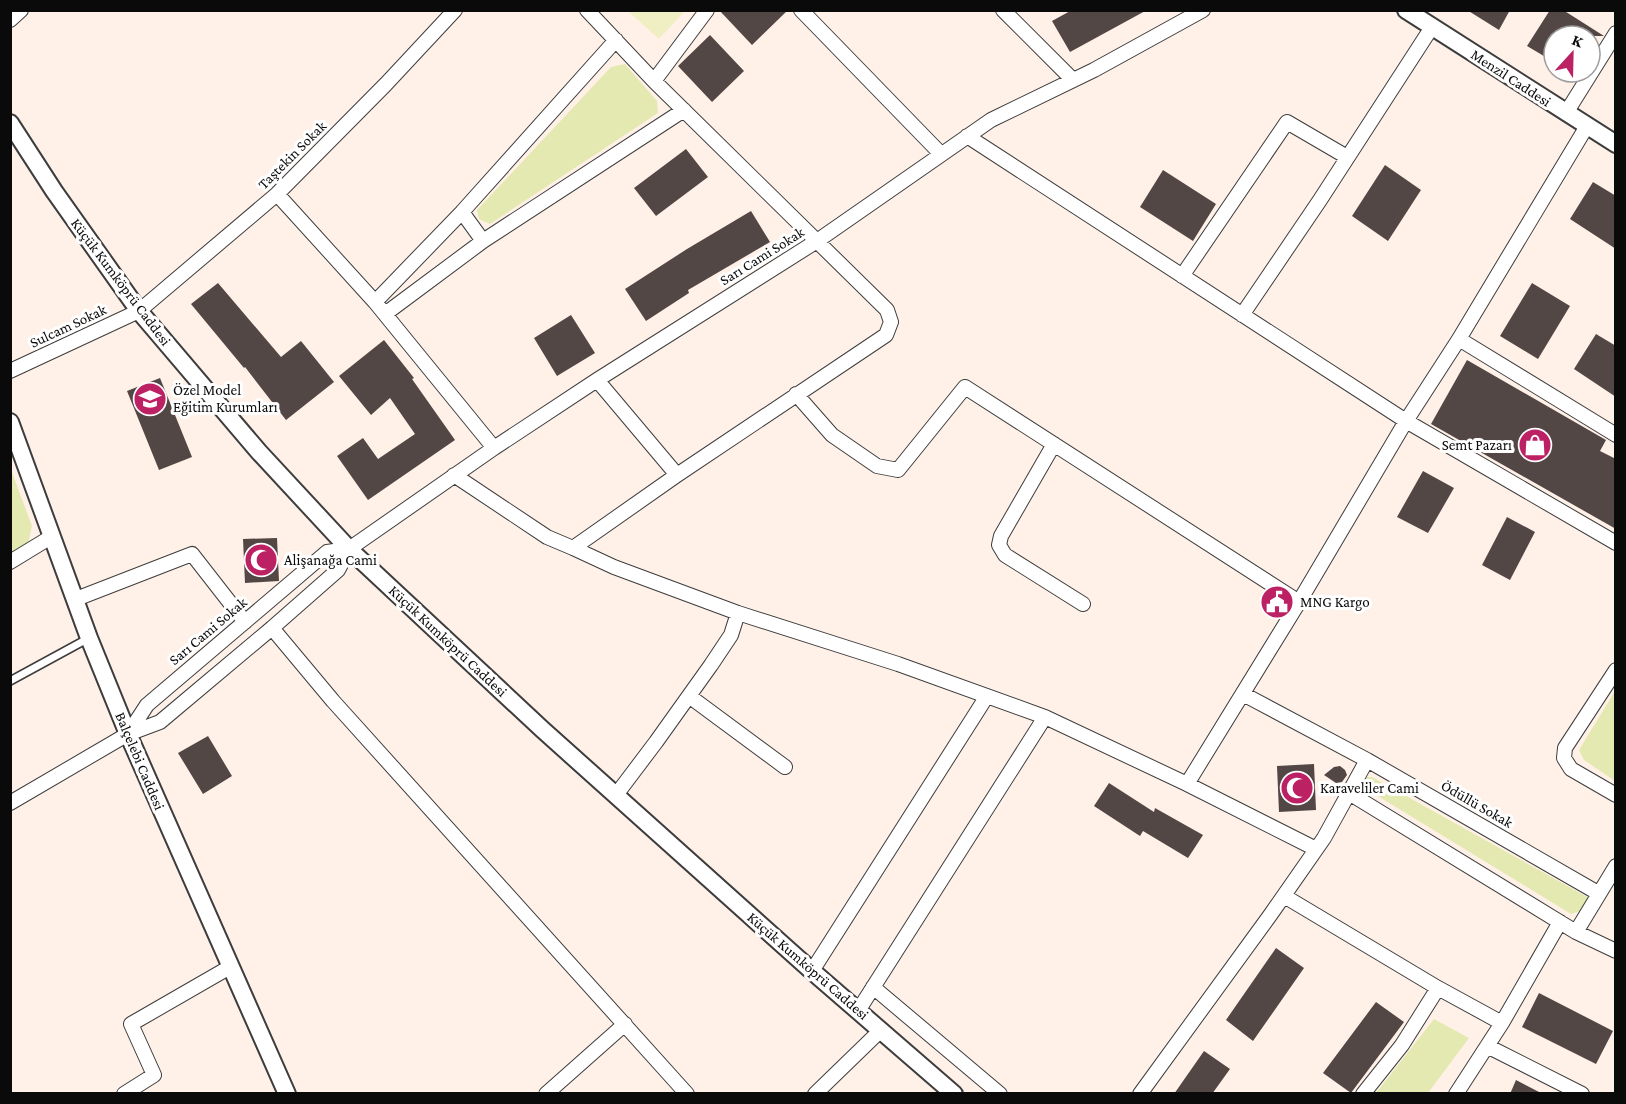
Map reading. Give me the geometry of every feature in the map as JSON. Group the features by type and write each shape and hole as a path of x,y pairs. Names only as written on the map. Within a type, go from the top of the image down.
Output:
{"street":[{"path":"10,20 21,10"},
{"name":"Taştekin Sokak","path":"140,311 278,194 455,10"},
{"path":"573,548 796,394 886,335 891,322 887,310 654,81 587,10"},
{"path":"654,81 707,10"},
{"path":"801,10 941,154"},
{"path":"1003,10 1073,80"},
{"name":"Sarı Cami Sokak","path":"10,803 128,734 160,722 338,570 349,549 494,448 817,241 991,120 1073,80 1203,10"},
{"name":"Menzil Caddesi","path":"1406,10 1616,144"},
{"path":"1242,315 1432,27"},
{"path":"1566,113 1616,33"},
{"path":"375,302 462,212 616,40"},
{"path":"385,314 483,241 684,110"},
{"path":"1182,276 1287,122 1347,157"},
{"name":"Küçük Kumköprü Caddesi","path":"10,123 54,191 140,311 259,452 349,549 543,730 954,1094"},
{"path":"1187,784 1587,126"},
{"path":"967,136 1406,421 1616,543"},
{"path":"278,194 375,302 494,448"},
{"path":"462,212 483,241"},
{"name":"Sulcam Sokak","path":"10,371 140,311"},
{"path":"1459,339 1616,435"},
{"path":"597,380 677,475"},
{"path":"796,394 832,435 877,466 898,470 965,387 1299,602"},
{"name":"Balçelebi Caddesi","path":"12,432 89,638 128,734 287,1094"},
{"path":"1054,444 1001,536 999,545 1005,555 1083,604"},
{"path":"454,475 547,537 614,567 738,613 898,664 1045,717 1187,784 1316,849"},
{"path":"10,562 51,537"},
{"name":"Sarı Cami Sokak","path":"128,734 147,705 327,552 349,549"},
{"path":"75,599 192,554 245,622"},
{"path":"616,795 689,696 730,635 738,613"},
{"path":"272,628 333,701 687,1094"},
{"path":"1616,670 1565,748 1564,758 1571,769 1616,795"},
{"name":"Ödüllü Sokak","path":"1243,693 1367,760 1598,893"},
{"path":"689,696 785,767"},
{"path":"812,970 987,696"},
{"path":"858,1011 1045,717"},
{"path":"1140,1094 1316,849 1367,760"},
{"path":"1349,793 1576,932 1616,951"},
{"path":"1576,932 1616,866"},
{"path":"1284,896 1438,988 1502,1023"},
{"path":"1460,1092 1560,922"},
{"path":"124,1094 154,1075 131,1024 230,967"},
{"path":"873,987 1000,1094"},
{"path":"1363,1094 1402,1045 1438,988"},
{"path":"546,1094 625,1024"},
{"path":"815,1094 881,1030"},
{"path":"1487,1046 1582,1094"}],"lane":[{"path":"10,681 89,638"}],"green space":[{"path":"625,64 657,101 658,113 490,224 479,219 477,210 611,67"},
{"path":"10,467 32,526 28,544 10,555"},
{"path":"1615,691 1615,781 1584,760 1579,750"},
{"path":"1372,777 1589,898 1580,911 1571,914 1363,787 1362,780"},
{"path":"1434,1019 1469,1038 1428,1093 1376,1093"}],"shaded area":[{"path":"628,11 685,11 659,39"}],"building":[{"path":"719,10 788,10 752,45"},
{"path":"1072,10 1147,10 1070,52 1052,21"},
{"path":"1467,10 1510,10 1499,30"},
{"path":"1550,10 1563,10 1585,24 1542,24 1542,55 1527,46"},
{"path":"710,35 744,71 712,102 678,66"},
{"path":"686,149 708,177 656,216 634,188"},
{"path":"1385,165 1421,190 1388,241 1352,216"},
{"path":"1163,170 1216,204 1193,241 1140,207"},
{"path":"1593,182 1616,196 1616,249 1570,219"},
{"path":"751,211 770,242 688,290 689,293 646,321 625,289"},
{"path":"218,283 281,357 301,341 334,382 286,420 245,367 191,304"},
{"path":"1532,283 1570,306 1538,359 1500,336"},
{"path":"571,315 595,353 557,376 534,338"},
{"path":"1596,334 1616,346 1616,397 1574,369"},
{"path":"384,340 414,378 412,379 455,440 368,500 337,456 363,438 378,459 415,434 390,398 371,415 339,376"},
{"name":"Semt Pazarı","path":"1467,360 1606,440 1600,451 1616,459 1616,529 1431,424"},
{"path":"160,378 192,457 159,470 127,391"},
{"path":"1423,471 1454,488 1428,533 1397,517"},
{"path":"1507,517 1535,532 1510,580 1482,565"},
{"name":"Alişanağa Cami","path":"277,538 279,581 245,583 243,539"},
{"path":"208,736 232,776 203,794 178,753"},
{"name":"Karaveliler Cami","path":"1314,764 1316,810 1279,812 1277,766"},
{"path":"1340,766 1347,775 1342,782 1336,783 1324,775 1334,767"},
{"path":"1109,783 1154,812 1155,808 1203,835 1188,858 1143,831 1140,836 1094,806"},
{"path":"1276,948 1304,968 1253,1041 1226,1020"},
{"path":"1539,993 1613,1031 1596,1064 1522,1027"},
{"path":"1376,1002 1404,1022 1351,1093 1323,1073"},
{"path":"1204,1051 1230,1069 1212,1094 1174,1094"},
{"path":"1516,1080 1543,1094 1510,1094"}],"place":[{"name":"Özel Model Eğitim Kurumları","path":"150,399"},
{"name":"Semt Pazarı","path":"1535,445"},
{"name":"Alişanağa Cami","path":"261,560"},
{"name":"MNG Kargo","path":"1277,602"},
{"name":"Karaveliler Cami","path":"1297,788"}]}
